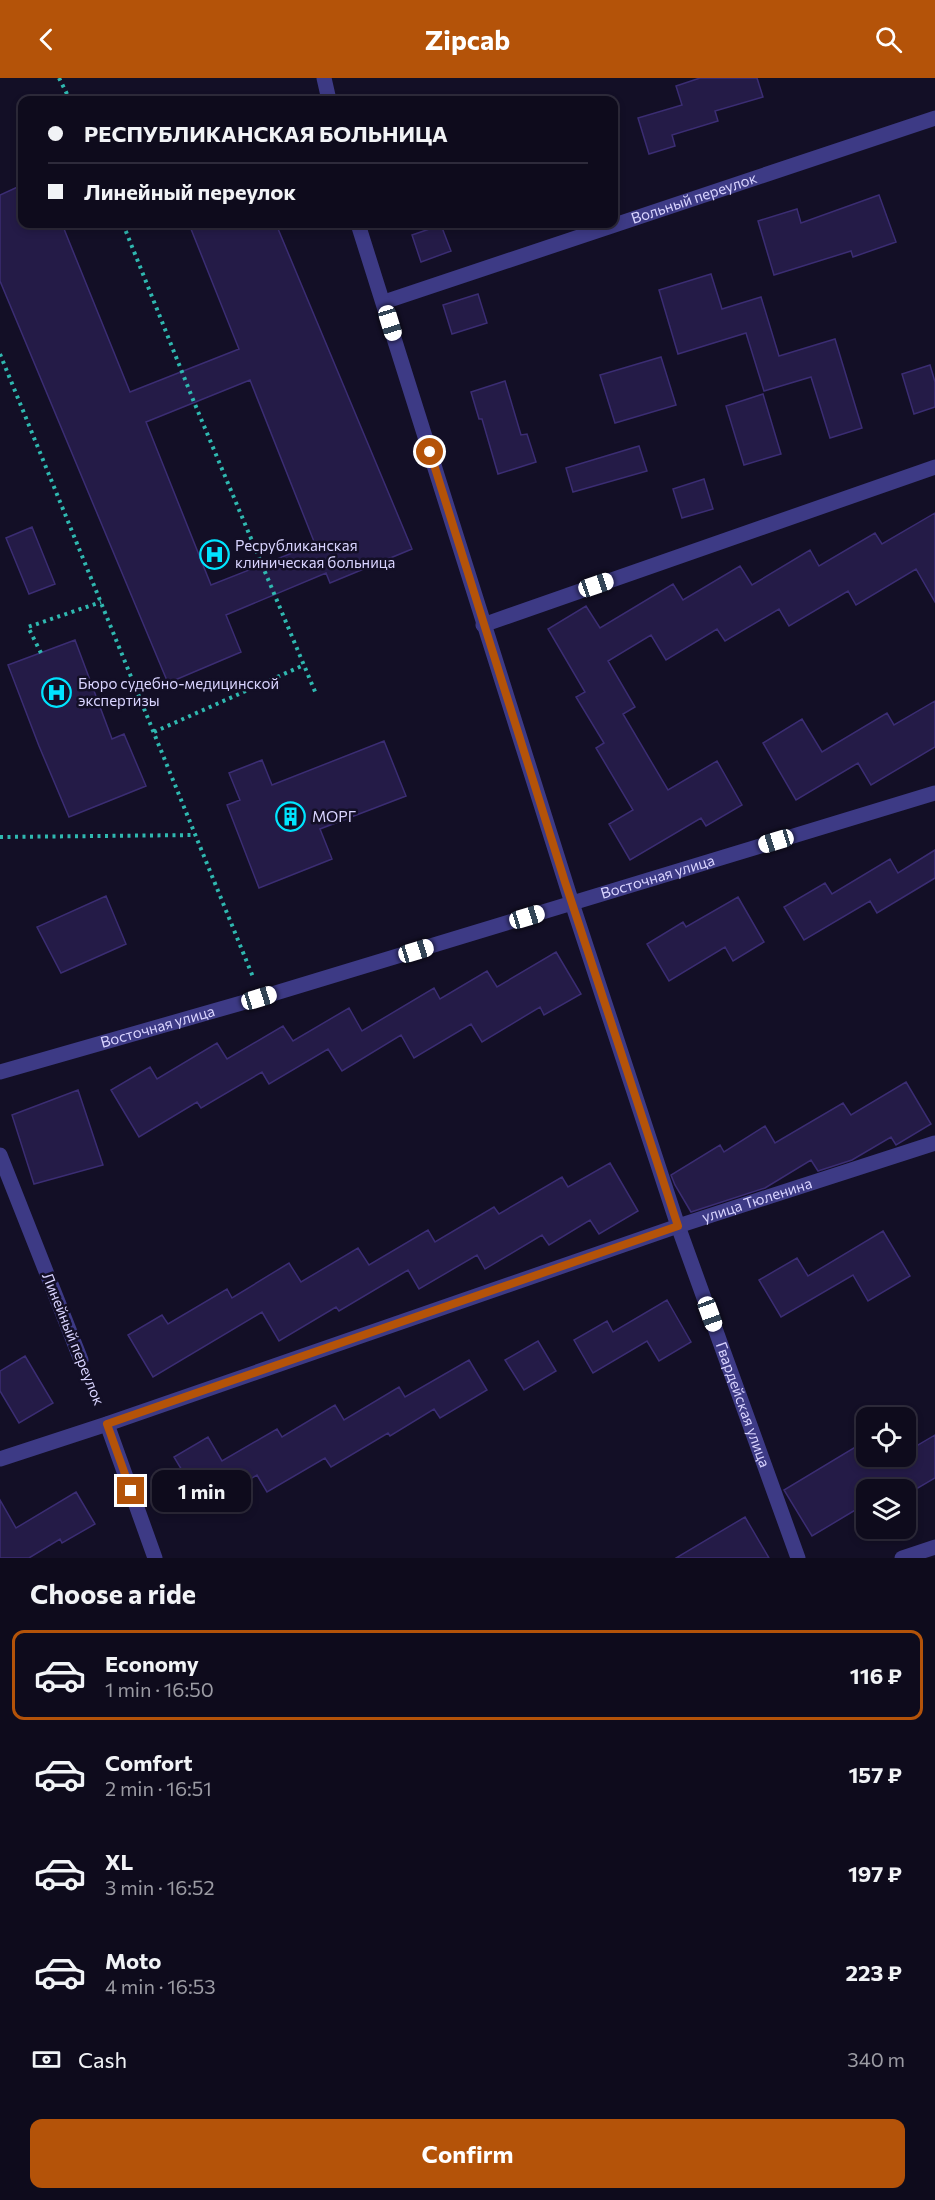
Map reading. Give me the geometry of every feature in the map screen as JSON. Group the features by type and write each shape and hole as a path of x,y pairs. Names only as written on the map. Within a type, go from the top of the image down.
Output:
{"street":[{"path":"324,78 328,96"},
{"name":"Вольный переулок","path":"618,224 935,118"},
{"name":"Гвардейская улица","path":"359,228 483,625 678,1226 798,1558"},
{"name":"Вольный переулок","path":"384,302 606,228"},
{"path":"483,625 935,467"},
{"name":"Восточная улица","path":"0,1072 259,998 935,793"},
{"name":"улица Тюленина","path":"0,1459 678,1226 935,1143"},
{"name":"Линейный переулок","path":"0,1155 81,1360"},
{"name":"Линейный переулок","path":"107,1424 155,1558"},
{"path":"902,1558 935,1547"}],"path":[{"path":"60,78 68,96"},
{"path":"125,228 194,402 316,694"},
{"path":"0,354 250,968 259,998"},
{"path":"41,653 28,627 101,602"},
{"path":"154,732 304,666"},
{"path":"0,837 196,835"},
{"name":"Линейный переулок","path":"81,1360 107,1424"}],"building":[{"path":"700,78 757,78 763,97 715,111 718,121 672,135 675,146 649,154 638,118 682,105 676,86"},
{"path":"18,187 18,228 64,228 130,392 239,349 191,228 278,228 412,549 330,583 326,573 226,615 241,652 168,683 0,281 0,195","holes":["250,380 315,544 211,585 146,422"]},
{"path":"879,195 896,242 853,257 851,251 774,275 758,221 797,209 801,223"},
{"path":"432,228 442,228 451,251 421,262 412,235"},
{"path":"711,274 722,309 761,297 779,356 835,339 862,428 830,438 811,377 764,391 746,333 678,354 659,290"},
{"path":"478,294 487,323 452,334 443,305"},
{"path":"661,357 676,405 615,423 600,375"},
{"path":"930,365 935,382 935,407 914,414 902,374"},
{"path":"505,381 521,435 527,434 536,462 498,474 482,419 479,419 471,392"},
{"path":"763,394 781,454 744,465 726,406"},
{"path":"639,446 647,471 573,492 566,468"},
{"path":"704,479 713,509 682,518 673,489"},
{"path":"935,513 935,602 916,569 856,605 848,591 789,626 779,609 725,641 717,629 666,660 651,635 608,661 635,707 623,714 668,790 717,761 742,805 706,826 701,818 630,860 609,824 633,810 596,748 604,743 576,697 585,692 548,629 586,606 600,628 673,584 683,600 740,566 752,585 810,550 819,566 875,533 882,544"},
{"path":"32,527 55,584 29,594 6,538"},
{"path":"75,640 112,739 124,734 146,786 69,817 8,665"},
{"path":"935,701 935,747 871,785 858,763 796,800 763,743 802,719 822,752 887,713 894,725"},
{"name":"МОРГ","path":"384,741 406,796 320,829 332,859 259,888 227,805 240,800 229,773 262,760 272,785"},
{"path":"935,850 935,878 877,913 870,901 804,940 784,907 825,883 832,894 890,859 898,873"},
{"path":"106,896 126,944 61,973 37,927"},
{"path":"738,897 764,942 733,961 725,947 669,981 647,944 683,922 686,927"},
{"path":"556,952 581,994 544,1015 540,1007 482,1042 471,1024 414,1058 401,1035 342,1071 328,1049 269,1084 262,1072 201,1108 197,1102 139,1137 111,1090 150,1067 157,1079 217,1043 227,1059 283,1026 293,1041 349,1008 362,1031 434,988 440,999 487,971 497,987"},
{"path":"906,1082 931,1124 896,1145 891,1137 852,1160 818,1171 811,1160 765,1188 691,1212 675,1185 671,1175 720,1145 724,1152 765,1126 775,1143 843,1103 851,1115"},
{"path":"78,1090 103,1165 34,1184 12,1115"},
{"path":"610,1163 638,1211 599,1234 590,1220 549,1245 542,1235 485,1269 477,1255 419,1289 408,1270 339,1311 336,1307 279,1341 262,1312 153,1377 128,1335 162,1315 168,1324 227,1289 232,1298 289,1263 301,1282 358,1248 369,1265 428,1230 435,1242 494,1207 499,1214 562,1177 568,1187"},
{"path":"883,1231 910,1276 868,1301 853,1275 781,1317 759,1280 797,1258 808,1276"},
{"path":"667,1300 691,1342 659,1361 647,1341 593,1373 574,1340 607,1321 613,1332"},
{"path":"538,1341 556,1371 524,1390 505,1360"},
{"path":"25,1356 53,1403 19,1423 0,1391 0,1371"},
{"path":"469,1360 487,1390 440,1418 434,1409 390,1436 388,1433 331,1467 325,1458 267,1492 257,1475 204,1507 174,1457 208,1437 222,1461 277,1429 282,1437 335,1405 344,1420 399,1387 405,1397"},
{"path":"935,1435 935,1478 916,1489 916,1479 856,1479 856,1510 812,1536 784,1490 856,1447 856,1467 916,1467 916,1446"},
{"path":"76,1492 95,1524 62,1543 60,1539 29,1558 0,1558 0,1500 16,1528"},
{"path":"745,1517 769,1558 676,1558"}],"place":[{"name":"Ресрубликанская клиническая больница","path":"214,555"},
{"name":"Бюро судебно-медицинской экспертизы","path":"57,693"},
{"name":"МОРГ","path":"291,817"}],"route":[{"path":"131,1491 107,1424 678,1226 565,882 430,452"}]}
